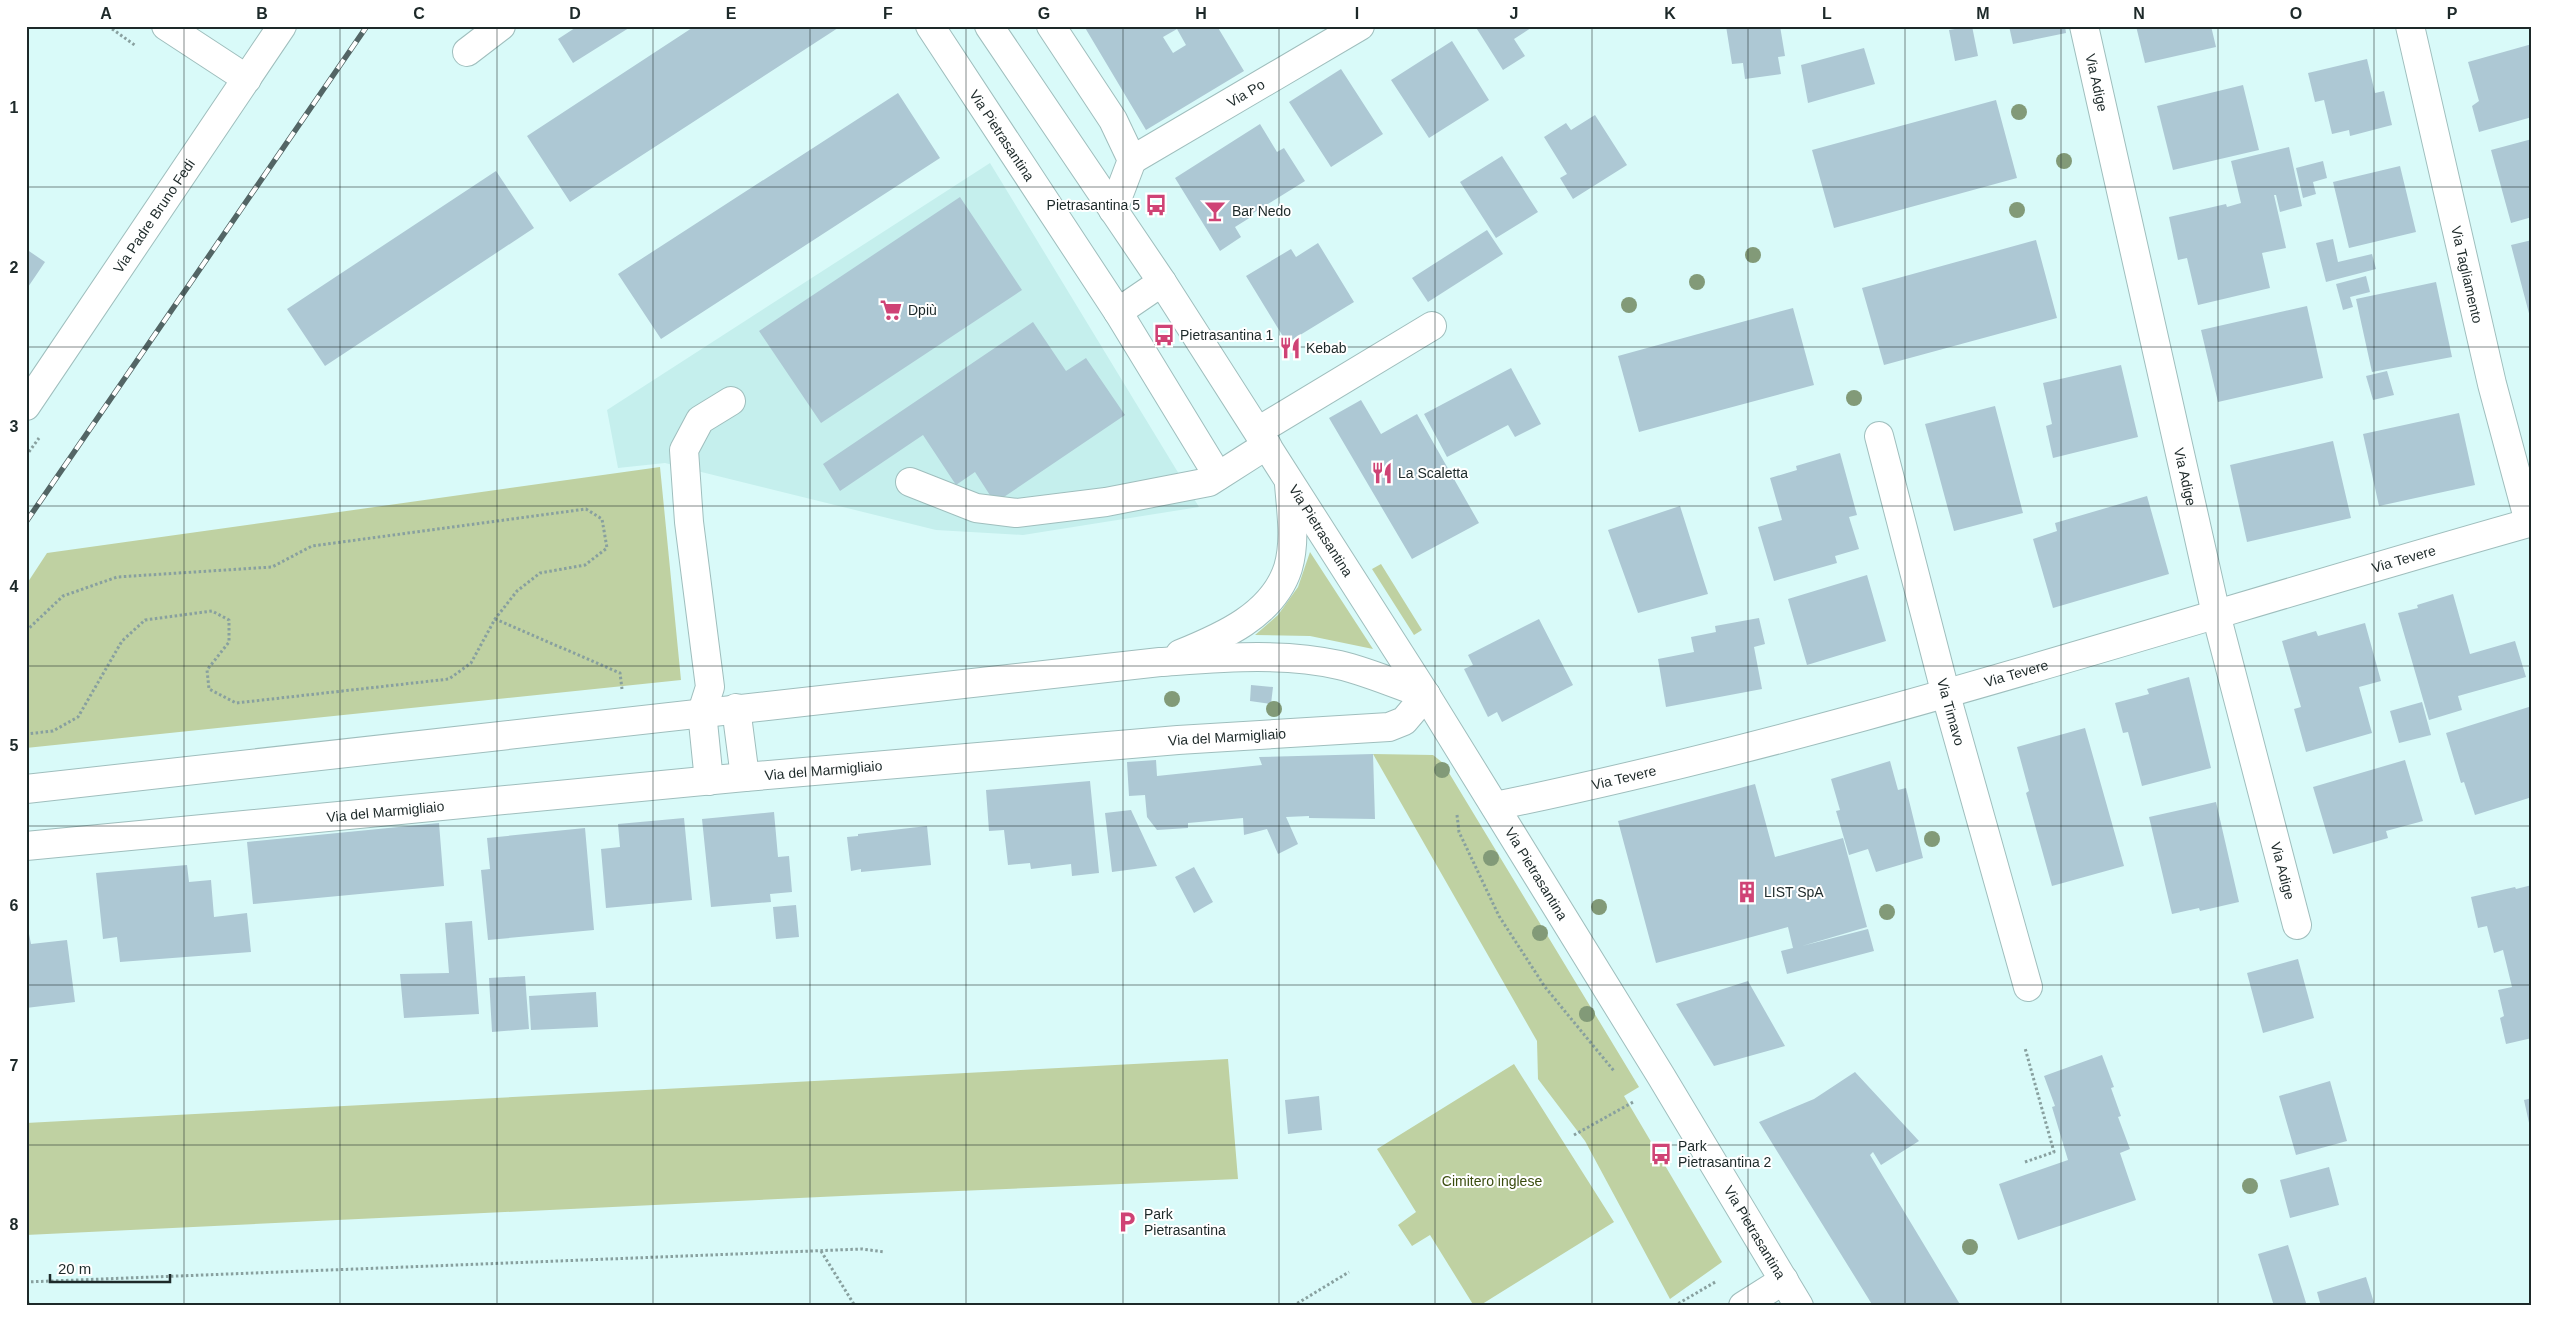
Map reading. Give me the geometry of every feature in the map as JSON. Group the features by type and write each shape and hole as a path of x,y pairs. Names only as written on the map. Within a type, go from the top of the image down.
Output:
{"street":[{"path":"166,26 247,79"},
{"name":"Via Padre Bruno Fedi","path":"26,406 282,26"},
{"path":"467,52 501,26"},
{"name":"Via Pietrasantina","path":"930,26 1118,312 1218,476"},
{"name":"Via Pietrasantina","path":"988,26 1162,282 1466,759 1661,1076 1799,1306"},
{"path":"1051,26 1112,120 1132,160 1113,210"},
{"name":"Via Po","path":"1132,160 1360,26"},
{"name":"Via Adige","path":"2084,26 2216,614 2297,925"},
{"name":"Via Tagliamento","path":"2410,26 2492,384 2530,522"},
{"path":"1118,312 1162,282"},
{"path":"910,482 976,508 1016,513 1168,491 1209,482 1262,438 1432,326"},
{"path":"709,781 702,712 710,687 689,522 684,450 700,420 731,401"},
{"name":"Via Timavo","path":"1879,436 1946,694 2028,987"},
{"path":"1160,662 1212,641 1238,627 1255,614 1274,593 1283,580 1288,566 1291,546 1292,522 1288,480"},
{"name":"Via Tevere","path":"1495,806 1780,740 1946,694 2370,567 2530,522"},
{"path":"26,789 1160,662 1223,658 1319,662 1376,677 1426,696"},
{"name":"Via del Marmigliaio","path":"26,846 745,777 1168,741 1389,727 1404,721 1426,696"},
{"name":"Via del Marmigliaio","path":"736,708 745,777"},
{"path":"1743,1306 1784,1280"}],"path":[{"path":"26,631 63,596 117,577 272,567 312,546 586,509 602,519 606,548 585,565 540,573 517,592 495,619 471,663 449,679 236,703 208,689 207,670 228,642 229,620 212,611 145,620 122,640 78,717 54,731 26,734"},
{"path":"495,619 620,672 623,696"},
{"path":"1466,759 1457,807 1459,832 1499,916 1545,987 1621,1079 1661,1076"},
{"path":"2025,1048 2054,1152 2025,1162"},
{"path":"1574,1135 1636,1101"},
{"path":"26,1282 862,1249 885,1252"},
{"path":"820,1251 855,1306"},
{"path":"1293,1306 1349,1272"},
{"path":"1674,1306 1724,1277"},
{"path":"26,1296 29,1306"}],"shaded area":[{"path":"990,163 1199,507 1023,535 936,530 665,463 618,468 607,410"}],"green space":[{"path":"660,467 681,680 26,748 26,585 47,553"},
{"path":"1310,552 1373,649 1310,636 1255,635 1278,615 1298,587"},
{"path":"1381,564 1422,630 1414,635 1372,569"},
{"path":"1373,754 1433,755 1443,763 1639,1087 1624,1096 1722,1262 1670,1299 1585,1141 1538,1079 1537,1041"},
{"path":"1228,1059 1238,1179 26,1235 26,1123"},
{"name":"Cimitero inglese","path":"1514,1064 1614,1222 1479,1306 1474,1306 1430,1235 1412,1246 1398,1225 1416,1212 1377,1149"}],"building":[{"path":"578,26 632,26 573,63 558,39"},
{"path":"695,26 841,26 570,202 527,136"},
{"path":"1084,26 1217,26 1244,71 1146,130","holes":["1177,29 1186,45 1173,53 1163,37"]},
{"path":"1475,26 1534,26 1514,39 1525,56 1503,70"},
{"path":"1726,26 1780,26 1785,56 1778,57 1781,74 1745,79 1743,63 1732,64"},
{"path":"1972,26 1978,56 1955,61 1949,30"},
{"path":"2009,26 2065,26 2066,33 2013,44"},
{"path":"2136,26 2211,26 2216,47 2145,63"},
{"path":"1452,41 1489,100 1429,138 1391,80"},
{"path":"2532,44 2532,117 2479,132 2472,106 2479,101 2468,62"},
{"path":"1864,48 1875,84 1808,103 1801,65"},
{"path":"2367,59 2375,93 2384,91 2392,125 2350,136 2349,130 2332,134 2324,100 2315,102 2308,73"},
{"path":"1341,69 1383,134 1331,167 1289,102"},
{"path":"2243,85 2259,150 2173,170 2157,106"},
{"path":"898,93 940,158 661,339 618,274"},
{"path":"1996,100 2017,178 1834,228 1812,150"},
{"path":"1595,115 1627,165 1573,199 1560,178 1567,174 1544,137 1566,123 1571,130"},
{"path":"1260,124 1277,152 1284,148 1305,181 1250,215 1251,217 1235,227 1241,237 1220,251 1175,178"},
{"path":"2532,139 2532,217 2511,223 2491,150"},
{"path":"2289,147 2302,206 2280,212 2276,195 2274,195 2286,248 2262,253 2270,288 2198,305 2187,258 2178,260 2169,217 2226,204 2227,207 2241,203 2231,161"},
{"path":"1502,156 1538,212 1496,238 1460,182"},
{"path":"2323,161 2327,178 2313,182 2316,194 2303,198 2296,168"},
{"path":"2400,166 2416,232 2349,248 2333,182"},
{"path":"496,171 534,228 325,366 287,309"},
{"name":"Dpiù","path":"960,197 1022,290 821,423 759,331"},
{"path":"1487,230 1503,254 1428,302 1412,278"},
{"path":"2333,239 2338,262 2372,254 2376,269 2326,282 2316,243"},
{"path":"2036,240 2057,318 1884,365 1862,288"},
{"path":"2532,240 2532,321 2531,321 2511,245"},
{"path":"1318,243 1354,302 1287,343 1246,276 1291,249 1296,257"},
{"path":"26,249 45,262 26,290"},
{"path":"2366,276 2370,292 2350,297 2353,307 2343,310 2336,284"},
{"path":"2436,282 2452,357 2372,372 2356,299"},
{"path":"2307,306 2323,378 2218,402 2201,330"},
{"path":"1793,308 1814,385 1639,432 1618,356"},
{"path":"1033,322 1066,371 1086,358 1125,415 995,503 975,472 956,485 923,435 840,491 823,464"},
{"path":"2121,365 2138,437 2053,458 2046,426 2052,424 2043,383"},
{"path":"1511,368 1541,424 1515,437 1508,425 1447,457 1424,414"},
{"path":"2387,371 2394,395 2373,400 2366,376"},
{"path":"1361,400 1381,434 1417,414 1479,523 1412,559 1329,418"},
{"path":"1995,406 2023,513 1954,531 1925,424"},
{"path":"2459,413 2475,485 2379,506 2363,434"},
{"path":"2333,441 2351,518 2247,542 2230,465"},
{"path":"1840,453 1857,515 1849,517 1859,549 1835,556 1837,563 1774,581 1758,527 1782,520 1770,478 1797,470 1796,466"},
{"path":"2147,496 2169,574 2053,608 2033,539 2057,531 2055,523"},
{"path":"1680,506 1708,594 1638,613 1608,530"},
{"path":"1867,575 1886,641 1807,665 1788,599"},
{"path":"2453,594 2470,654 2515,641 2526,677 2458,696 2462,710 2429,720 2398,613 2418,608 2417,605"},
{"path":"1759,618 1765,644 1754,647 1762,689 1666,707 1658,659 1694,652 1691,637 1716,632 1715,626"},
{"path":"1539,619 1573,685 1502,722 1497,712 1488,717 1464,669 1473,665 1468,655"},
{"path":"2365,623 2381,681 2359,687 2372,733 2306,752 2294,709 2301,707 2282,641 2316,631 2318,636"},
{"path":"2189,677 2211,768 2142,786 2128,732 2123,733 2115,703 2149,694 2147,689"},
{"path":"1251,685 1273,687 1271,704 1250,701"},
{"path":"2422,702 2431,735 2399,743 2390,711"},
{"path":"2532,706 2532,797 2475,815 2464,782 2461,783 2446,733"},
{"path":"2085,728 2124,866 2052,886 2026,793 2029,791 2017,747"},
{"path":"1373,754 1375,819 1309,818 1309,816 1286,817 1298,844 1278,854 1267,829 1244,835 1243,818 1188,823 1188,828 1157,830 1147,817 1145,795 1129,796 1127,762 1156,760 1157,776 1262,765 1259,757"},
{"path":"2405,760 2423,821 2386,831 2388,838 2333,854 2313,787"},
{"path":"1890,761 1898,790 1906,788 1923,858 1876,872 1868,849 1849,855 1836,811 1840,810 1831,779"},
{"path":"1090,781 1099,873 1072,876 1071,864 1031,869 1030,863 1008,865 1004,830 989,831 986,790"},
{"name":"LIST SpA","path":"1755,784 1775,857 1843,838 1867,927 1802,946 1868,929 1874,951 1787,974 1781,951 1793,948 1788,927 1656,963 1618,821"},
{"path":"2216,802 2239,902 2200,911 2199,908 2172,914 2149,817"},
{"path":"1131,810 1157,866 1112,872 1105,813"},
{"path":"774,812 778,857 789,856 792,892 770,894 771,902 711,907 702,819"},
{"path":"684,818 692,900 606,908 601,849 620,847 618,824"},
{"path":"439,823 444,886 253,904 247,842"},
{"path":"927,826 931,865 861,872 861,869 851,871 847,837"},
{"path":"585,828 594,930 488,940 481,870 490,869 487,838"},
{"path":"187,865 189,882 211,880 214,917 247,913 251,952 120,962 117,937 103,939 96,873"},
{"path":"1194,867 1213,902 1194,913 1175,877"},
{"path":"2532,885 2532,1038 2506,1044 2500,1018 2504,1016 2498,990 2512,987 2503,950 2494,953 2487,926 2478,928 2471,897"},
{"path":"796,905 799,937 776,939 773,907"},
{"path":"26,919 31,944 67,940 75,1002 26,1008"},
{"path":"472,921 479,1014 404,1018 400,974 449,973 445,923"},
{"path":"2298,959 2314,1018 2263,1033 2247,973"},
{"path":"525,976 529,1029 492,1032 489,978"},
{"path":"1748,981 1785,1046 1714,1066 1676,1004"},
{"path":"596,992 598,1027 531,1030 529,996"},
{"path":"2102,1055 2114,1087 2111,1088 2121,1116 2118,1117 2130,1149 2120,1153 2136,1200 2018,1240 1999,1184 2068,1160 2052,1107 2055,1106 2044,1076"},
{"path":"1855,1072 1919,1141 1881,1165 1873,1152 1870,1155 1961,1306 1873,1306 1759,1122 1814,1099"},
{"path":"2330,1081 2347,1141 2296,1155 2279,1096"},
{"path":"1319,1096 1322,1130 1288,1134 1285,1100"},
{"path":"2532,1098 2532,1132 2531,1132 2524,1100"},
{"path":"2329,1167 2339,1205 2290,1218 2280,1180"},
{"path":"2288,1245 2307,1306 2274,1306 2258,1254"},
{"path":"2366,1277 2375,1306 2321,1306 2317,1292"}],"railway":[{"path":"26,522 367,26"}],"place":[{"name":"Pietrasantina 5","path":"1156,205"},
{"name":"Bar Nedo","path":"1215,211"},
{"name":"Dpiù","path":"891,310"},
{"name":"Pietrasantina 1","path":"1164,335"},
{"name":"Kebab","path":"1290,348"},
{"name":"La Scaletta","path":"1382,473"},
{"name":"LIST SpA","path":"1747,892"},
{"name":"Park Pietrasantina 2","path":"1661,1154"},
{"name":"Park Pietrasantina","path":"1127,1222"}]}
